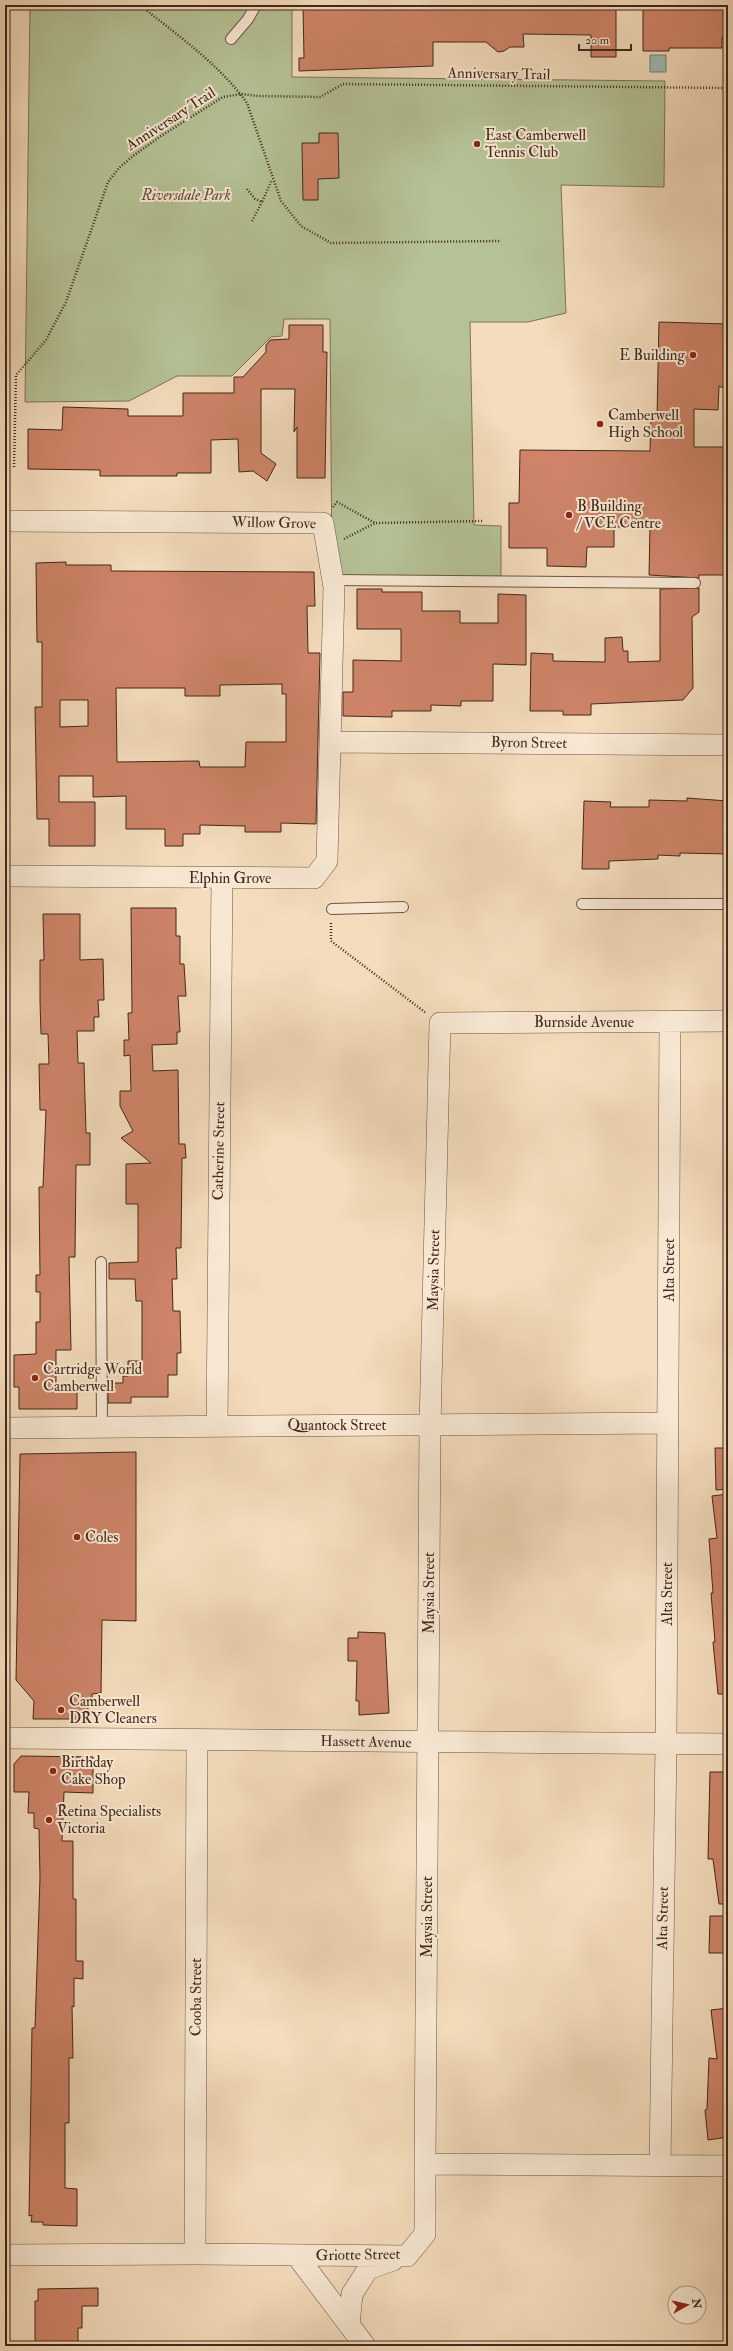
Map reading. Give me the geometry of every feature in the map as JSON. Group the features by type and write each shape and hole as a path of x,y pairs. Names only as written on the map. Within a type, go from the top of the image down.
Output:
{"street":[{"name":"Willow Grove","path":"5,521 323,523 333,580 330,742"},
{"name":"Byron Street","path":"330,742 728,745"},
{"name":"Elphin Grove","path":"5,876 314,878 327,861 330,742"},
{"name":"Catherine Street","path":"217,1425 222,878"},
{"name":"Burnside Avenue","path":"440,1024 728,1021"},
{"name":"Alta Street","path":"660,2166 666,1743 670,1022"},
{"name":"Maysia Street","path":"425,2164 430,1425 440,1024"},
{"name":"Quantock Street","path":"5,1428 217,1425 668,1423"},
{"name":"Hassett Avenue","path":"5,1738 728,1744"},
{"name":"Cooba Street","path":"195,2254 197,1740"},
{"name":"Griotte Street","path":"5,2255 195,2254 407,2256 425,2234 425,2164"},
{"path":"425,2164 728,2166"},
{"path":"297,2256 366,2346"},
{"path":"349,2325 352,2294 368,2269 407,2256"}],"lane":[{"path":"231,39 248,19 256,5"},
{"path":"333,580 695,583"},
{"path":"582,904 728,904"},
{"path":"332,909 403,907"},
{"path":"100,1262 102,1426"}],"path":[{"path":"140,5 225,76 247,103 280,202 301,226 331,243 500,241"},
{"name":"Anniversary Trail","path":"14,467 16,375 46,340 66,302 108,182 119,168 161,136 214,101 240,94 259,96 320,97 343,84 728,88"},
{"path":"252,221 272,179"},
{"path":"248,189 255,199 262,202"},
{"path":"323,523 337,502 375,524"},
{"path":"327,547 375,524 484,521"},
{"path":"332,909 331,941 440,1024"}],"green space":[{"name":"Riversdale Park","path":"30,5 292,5 292,77 665,81 664,187 561,185 566,313 528,322 470,322 474,525 501,526 501,578 332,576 330,319 284,319 282,336 271,337 232,376 177,376 129,401 25,402"}],"water":[{"path":"650,55 666,55 666,72 650,72"}],"building":[{"path":"303,5 616,5 616,57 591,57 591,35 523,34 524,47 510,47 504,51 498,52 486,42 433,42 433,66 299,71 299,58 304,58"},
{"path":"643,5 728,5 728,37 722,37 722,48 669,48 669,51 643,51"},
{"path":"319,133 338,133 339,178 318,179 318,200 303,200 302,143 319,143"},
{"path":"659,322 728,324 728,390 719,386 718,410 694,409 694,447 728,447 728,575 699,575 699,578 649,575 650,527 614,527 614,547 587,547 586,567 547,566 547,548 509,548 509,503 519,503 520,450 650,451 651,417 657,417"},
{"path":"289,325 323,325 323,352 327,352 325,478 297,478 297,427 294,432 295,389 261,389 261,453 276,464 267,481 253,471 239,472 238,439 211,440 211,473 177,473 177,476 100,476 100,470 28,469 28,429 62,430 63,407 128,409 128,416 183,416 183,393 234,393 234,377 243,377 266,352 266,345 270,340 289,339"},
{"path":"66,562 66,565 111,565 111,571 314,572 315,606 307,606 308,653 320,653 316,824 281,823 281,832 245,832 245,826 200,825 200,834 183,834 183,846 165,846 165,829 126,829 126,796 93,797 93,776 59,776 59,802 95,802 95,846 49,846 49,819 37,819 35,707 42,707 42,642 37,642 36,563","holes":["282,684 282,694 286,694 286,742 246,742 245,767 200,767 199,761 117,762 116,688 185,688 185,696 220,696 220,685","60,700 88,700 88,726 60,727"]},
{"path":"699,588 699,612 692,617 693,688 683,700 591,704 591,715 563,715 563,711 530,711 531,653 553,654 553,661 605,662 605,638 622,637 623,651 628,651 628,662 660,661 660,589"},
{"path":"357,589 382,589 382,592 422,592 422,611 460,611 460,623 498,623 498,594 526,595 526,665 493,664 493,701 461,701 461,706 431,705 431,711 392,711 392,717 343,716 343,692 353,692 353,660 401,661 401,629 357,629"},
{"path":"687,798 728,801 728,854 680,853 680,856 658,855 658,859 609,861 609,869 582,869 584,801 611,802 610,807 649,807 649,800 687,801"},
{"path":"131,908 176,908 176,936 180,936 180,964 184,964 186,996 178,996 180,1032 177,1032 177,1044 152,1045 153,1071 178,1070 179,1144 185,1144 186,1158 182,1158 181,1248 176,1248 177,1279 172,1279 173,1311 180,1311 181,1353 177,1353 177,1375 168,1375 168,1397 131,1397 131,1403 108,1403 108,1383 123,1383 123,1376 128,1376 128,1361 142,1361 142,1301 136,1301 135,1279 109,1279 109,1263 138,1262 138,1204 126,1204 126,1164 151,1163 121,1138 133,1131 120,1106 120,1091 131,1091 130,1055 124,1056 124,1040 129,1040 128,1013 132,1013"},
{"path":"43,914 80,914 80,960 103,959 104,1000 98,1000 99,1017 94,1017 94,1031 77,1031 78,1063 84,1063 86,1133 90,1133 90,1165 76,1165 75,1257 69,1257 71,1350 56,1350 56,1387 77,1387 77,1409 19,1409 19,1387 14,1387 14,1355 36,1354 36,1322 40,1322 40,1292 36,1292 36,1275 40,1275 39,1187 43,1187 46,1110 40,1110 39,1064 49,1064 48,1034 41,1034 40,960 44,960"},
{"path":"715,1448 728,1448 728,1489 716,1490"},
{"name":"Coles","path":"136,1452 136,1621 102,1620 101,1693 92,1694 92,1702 87,1701 89,1719 33,1719 34,1701 16,1680 20,1454"},
{"path":"728,1494 728,1694 718,1694 713,1642 715,1642 709,1539 717,1538 712,1496"},
{"path":"358,1632 385,1633 389,1713 359,1715 359,1701 356,1701 357,1661 348,1661 348,1638 358,1638"},
{"path":"21,1756 93,1757 93,1793 64,1792 62,1841 73,1841 73,1899 76,1899 76,1961 83,1961 83,1979 74,1978 74,2007 72,2006 73,2058 69,2058 69,2123 65,2123 65,2188 77,2189 77,2226 43,2225 43,2222 31,2222 32,2215 29,2216 32,2028 35,2028 40,1878 39,1829 34,1828 34,1813 28,1813 29,1792 14,1792 14,1764"},
{"path":"710,1772 728,1772 728,1904 719,1904 713,1859 708,1859"},
{"path":"710,1916 728,1916 728,1953 709,1953"},
{"path":"728,2008 728,2137 708,2140 705,2110 707,2109 709,2058 717,2059 711,2010"},
{"path":"98,2288 98,2306 82,2306 82,2328 78,2328 78,2346 35,2346 35,2301 38,2301 38,2289"}],"place":[{"name":"East Camberwell Tennis Club","path":"477,144"},
{"name":"E Building","path":"693,355"},
{"name":"Camberwell High School","path":"600,424"},
{"name":"B Building / VCE Centre","path":"569,515"},
{"name":"Cartridge World Camberwell","path":"35,1378"},
{"name":"Coles","path":"77,1537"},
{"name":"Camberwell DRY Cleaners","path":"61,1710"},
{"name":"Birthday Cake Shop","path":"53,1771"},
{"name":"Retina Specialists Victoria","path":"49,1820"}]}
